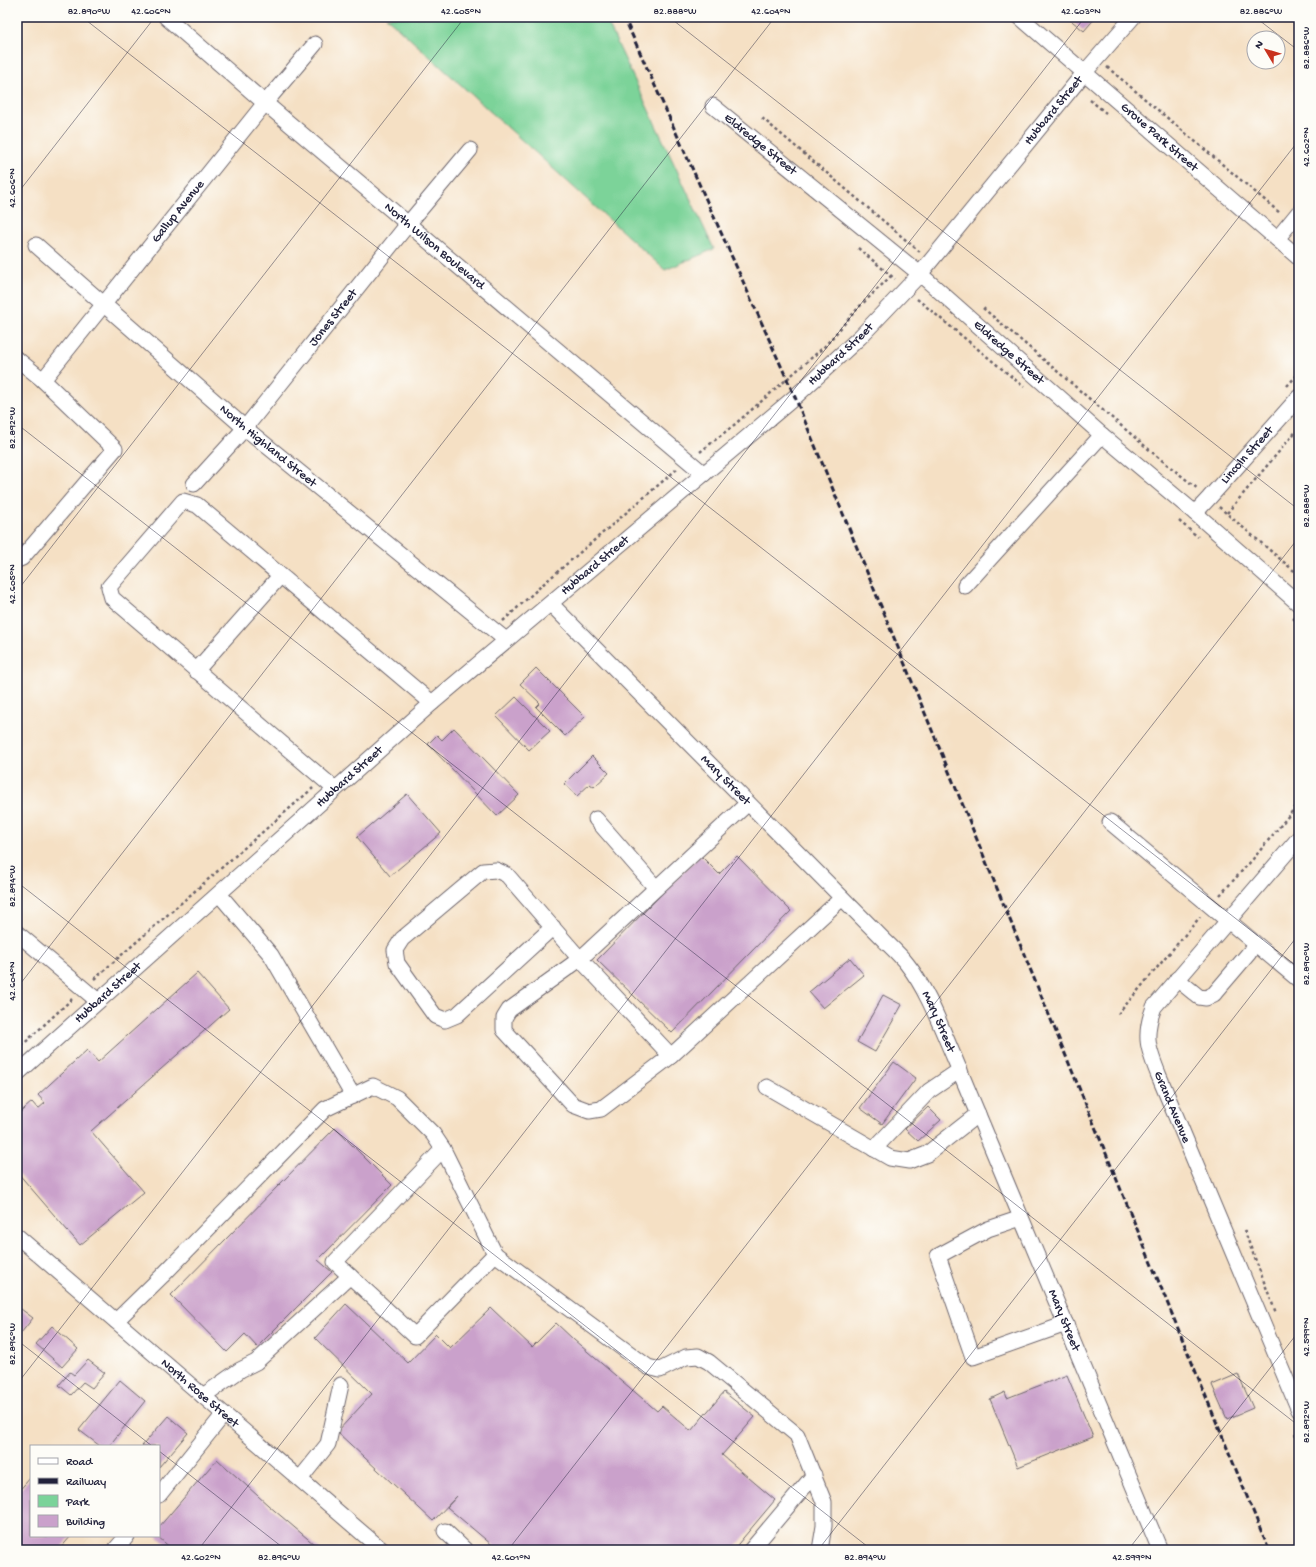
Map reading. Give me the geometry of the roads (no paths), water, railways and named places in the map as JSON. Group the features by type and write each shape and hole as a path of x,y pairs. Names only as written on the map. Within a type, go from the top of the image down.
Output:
{"street":[{"name":"North Wilson Boulevard","path":"166,17 265,103 704,474"},
{"name":"Grove Park Street","path":"1020,17 1299,258"},
{"name":"Hubbard Street","path":"17,1074 219,894 335,788 432,703 795,397 860,337 924,268 1085,72 1133,17"},
{"name":"Gallup Avenue","path":"43,380 265,103 315,44"},
{"name":"Eldredge Street","path":"713,106 924,268 1102,435 1195,513 1299,604"},
{"name":"Jones Street","path":"194,484 246,428 408,224 470,150"},
{"path":"1277,239 1295,217"},
{"name":"North Highland Street","path":"36,246 103,306 246,428 506,640"},
{"path":"17,359 43,380 115,450 22,558 17,560"},
{"name":"Lincoln Street","path":"1195,513 1299,397"},
{"path":"965,586 1102,435"},
{"path":"335,788 112,598 109,587 183,501 197,505 432,703"},
{"path":"196,671 280,576"},
{"name":"Mary Street","path":"551,604 907,963 932,1009 960,1070 1160,1550"},
{"path":"748,803 580,959 509,1010 504,1018 504,1030 573,1105 588,1112 601,1109 671,1056 842,898"},
{"path":"596,819 656,888"},
{"path":"1110,822 1299,980"},
{"name":"Grand Avenue","path":"1299,838 1177,979 1154,1007 1148,1021 1149,1050 1296,1393 1299,1410"},
{"path":"553,927 457,1015 445,1020 435,1016 397,963 395,950 402,939 483,871 496,870 507,875 553,927 580,959 671,1056"},
{"path":"219,894 270,955 353,1096"},
{"path":"17,933 98,1001"},
{"path":"1177,979 1199,997 1206,998 1214,994 1249,953"},
{"path":"874,1149 929,1091 960,1070"},
{"path":"116,1321 325,1109 373,1086 397,1098 433,1134 443,1149 496,1254 648,1367 660,1370 686,1357 698,1356 709,1362 797,1435 824,1502 824,1526 820,1550"},
{"path":"767,1087 890,1158 909,1161 927,1154 978,1114"},
{"path":"443,1149 335,1262 415,1336 496,1254"},
{"path":"1021,1218 988,1229 938,1256 973,1356 1066,1324"},
{"name":"North Rose Street","path":"17,1236 382,1550"},
{"path":"203,1396 240,1370 256,1362 350,1276"},
{"path":"300,1479 328,1444 341,1385"},
{"path":"160,1494 224,1414"},
{"path":"750,1550 814,1475"},
{"path":"446,1531 465,1550"},
{"path":"115,1550 126,1537"}],"railway":[{"path":"624,17 795,397 1269,1550"}]}
